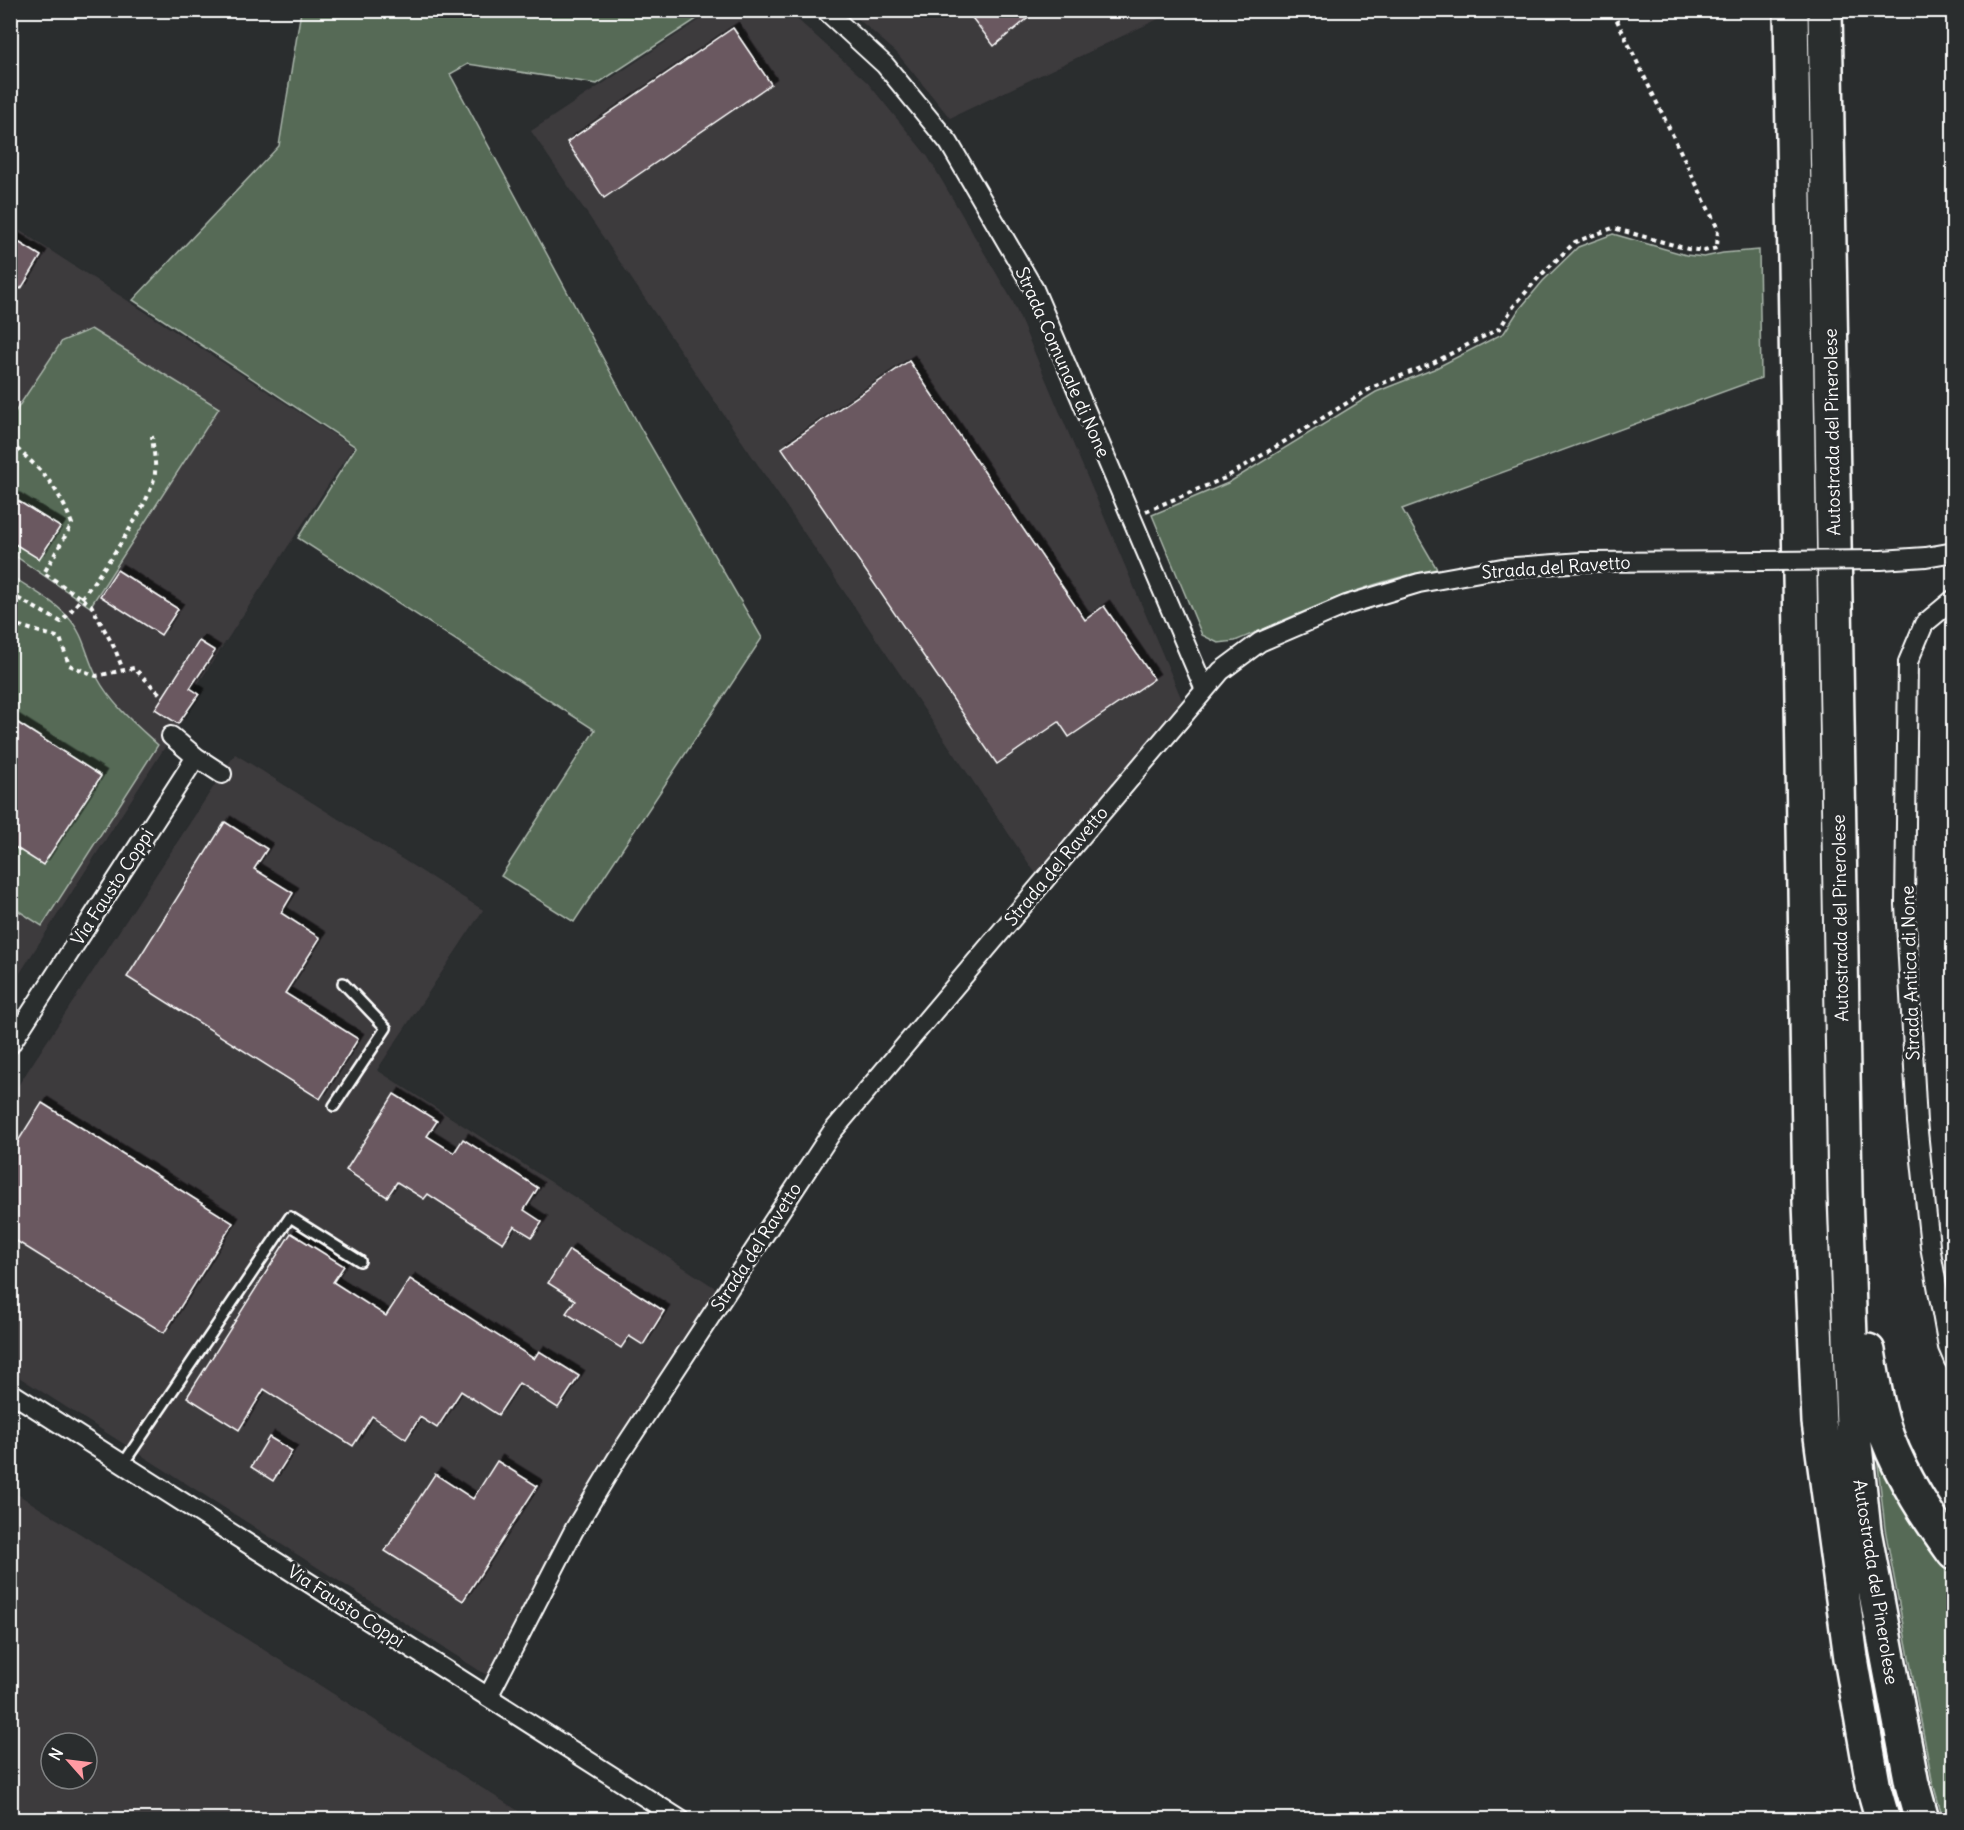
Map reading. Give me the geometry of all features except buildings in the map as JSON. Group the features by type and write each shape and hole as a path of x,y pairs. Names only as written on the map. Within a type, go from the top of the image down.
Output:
{"highway":[{"name":"Autostrada del Pinerolese","path":"1791,10 1810,1202 1819,1422 1851,1658 1874,1789 1883,1820"},
{"name":"Autostrada del Pinerolese","path":"1825,10 1845,1192 1853,1426 1864,1531 1912,1784 1922,1820"},
{"path":"1845,1192 1874,1392 1887,1437 1923,1510 1953,1553"}],"street":[{"name":"Strada Comunale di None","path":"825,10 885,64 949,143 1034,289 1205,690"},
{"name":"Strada del Ravetto","path":"488,1697 574,1530 618,1457 832,1132 1221,671 1260,642 1346,605 1419,583 1502,568 1582,562 1881,560 1926,557 1953,552"},
{"name":"Strada Antica di None","path":"1953,599 1924,624 1908,662 1905,905 1917,1122 1926,1212 1948,1347 1953,1360"},
{"path":"171,736 196,757 222,774"},
{"name":"Via Fausto Coppi","path":"10,1045 196,757"},
{"name":"Via Fausto Coppi","path":"10,1392 681,1820"}],"lane":[{"path":"334,1106 386,1028 344,983"},
{"path":"123,1464 290,1217 360,1261"}],"path":[{"path":"1131,517 1225,478 1373,387 1431,364 1500,328 1513,307 1539,277 1575,242 1613,228 1688,249 1704,252 1717,248 1718,229 1612,10"},
{"path":"10,594 61,622 82,599 120,543 151,489 155,474 152,436"},
{"path":"10,443 50,481 63,501 72,524 44,573 91,605 97,613 123,670"},
{"path":"10,623 60,638 69,664 96,675 134,668 163,697"}],"shaded area":[{"path":"713,11 788,11 867,82 928,157 1012,300 1182,700 1036,874 531,131"},
{"path":"849,11 1175,11 950,118 897,53"},
{"path":"11,225 353,447 194,690 199,694 11,987 11,906 41,926 158,745 119,709 96,676 80,633 58,607 11,575 11,553 90,607 219,408 62,342 11,418"},
{"path":"235,754 483,910 377,1070 717,1289 609,1452 565,1525 488,1676 11,1372 10,1098"},
{"path":"10,1490 11,1490 531,1819 11,1819"}],"green space":[{"path":"301,11 709,11 597,84 468,64 450,74 641,429 762,638 574,922 501,876 595,730 298,538 356,447 133,300 279,146"},
{"path":"1613,234 1686,255 1704,257 1759,250 1761,378 1402,509 1437,569 1411,574 1359,590 1235,641 1218,643 1202,635 1152,515 1228,483 1376,392 1434,369 1504,333 1518,311 1543,281 1578,247"},
{"path":"91,329 219,408 90,607 11,553 11,418 62,341"},
{"path":"10,575 47,599 67,616 82,638 93,669 103,687 125,714 158,745 42,926 11,906"},
{"path":"1876,1447 1910,1518 1953,1578 1953,1819 1943,1819 1932,1780 1885,1529"}]}
